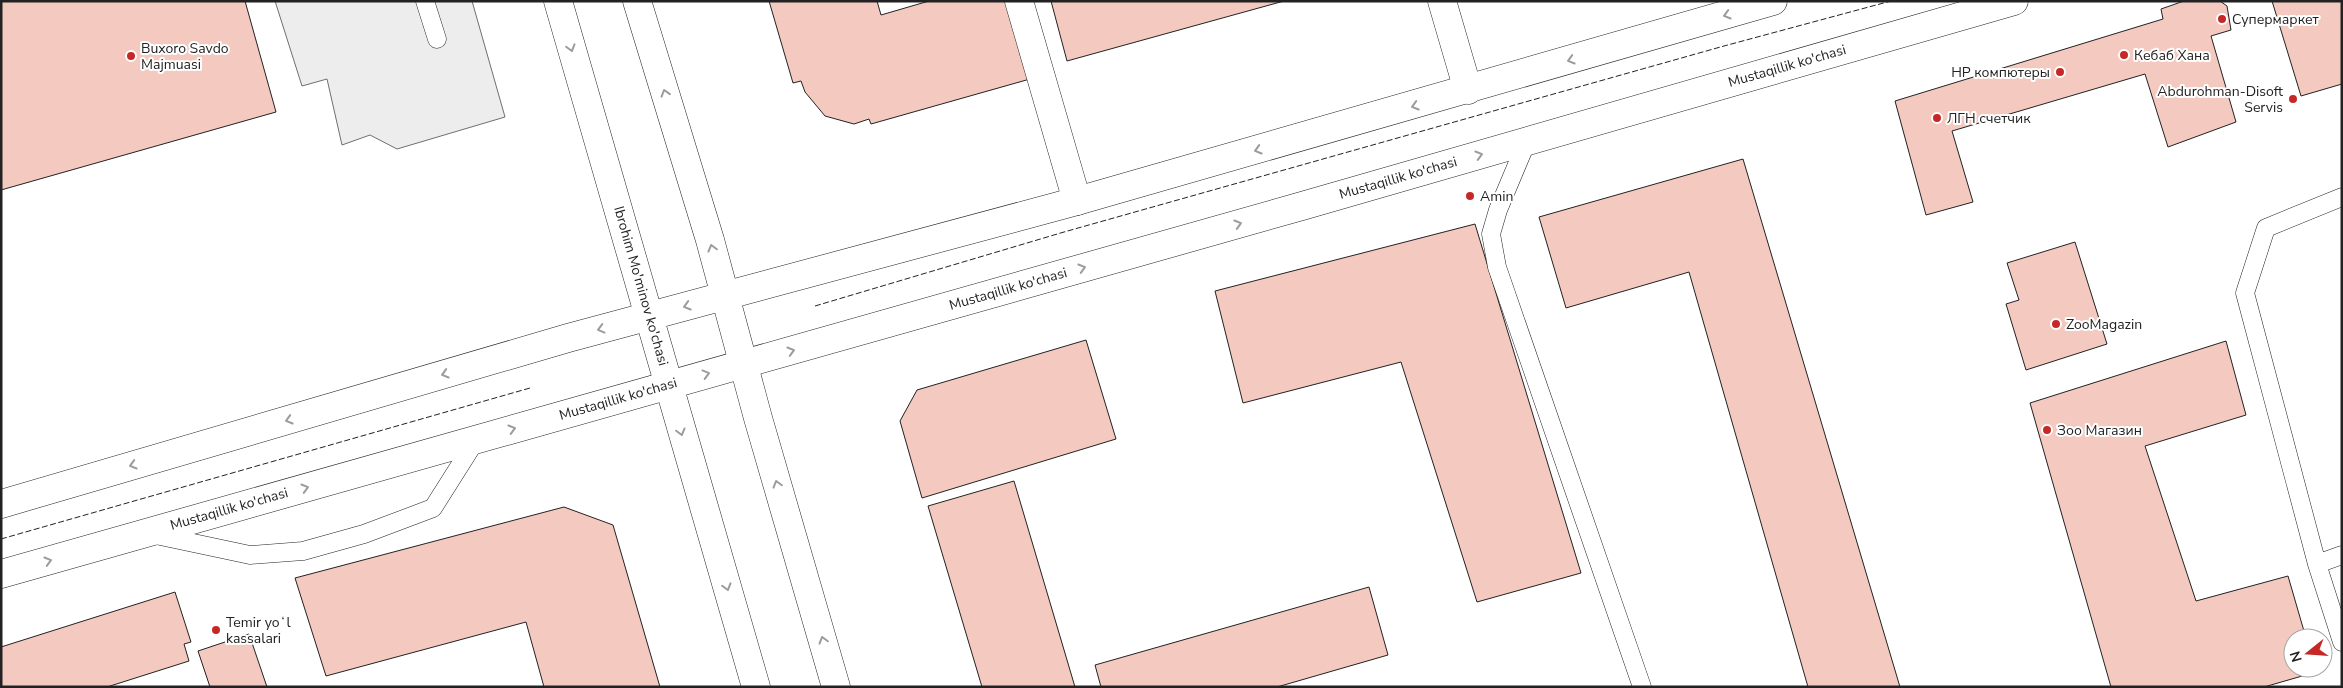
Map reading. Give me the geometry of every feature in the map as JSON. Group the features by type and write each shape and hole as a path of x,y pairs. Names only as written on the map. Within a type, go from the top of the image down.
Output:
{"main road":[{"name":"Ibrohim Mo'minov ko'chasi","path":"558,1 756,687"},
{"path":"638,1 725,295 836,687"},
{"path":"1019,1 1077,201"},
{"path":"1442,1 1468,90"},
{"path":"1,504 648,316 1077,201 1773,1"},
{"name":"Mustaqillik ko'chasi","path":"1,574 2014,1"}],"lane":[{"path":"425,1 437,39"},
{"path":"1527,141 1498,210 1491,234 1497,267 1642,687"},
{"path":"2342,197 2266,228 2245,293 2317,564 2342,642"},
{"path":"146,533 250,555 303,551 346,539 433,508 476,440"},
{"path":"2317,564 2342,555"}],"shaded area":[{"path":"275,1 472,1 505,117 397,149 370,135 342,145 327,79 302,86"}],"building":[{"name":"Buxoro Savdo Majmuasi","path":"1,1 245,1 276,112 1,190"},
{"path":"769,1 877,1 881,15 929,1 1008,1 1030,79 871,124 869,119 854,124 825,116 805,92 801,81 793,83"},
{"path":"1051,1 1284,1 1067,61"},
{"path":"2184,1 2220,1 2227,6 2231,30 2211,36 2236,122 2168,147 2145,74 1952,131 1973,202 1926,215 1895,101 2163,19 2161,9"},
{"path":"2272,1 2342,1 2342,84 2301,96"},
{"path":"1743,159 1900,687 1808,687 1689,272 1566,308 1539,217"},
{"path":"1475,224 1581,573 1477,602 1401,362 1243,403 1215,291"},
{"name":"ZooMagazin","path":"2075,242 2107,344 2026,370 2006,304 2019,300 2007,263"},
{"path":"1086,340 1116,439 922,498 900,421 917,390"},
{"path":"2226,341 2246,415 2145,446 2196,601 2288,576 2303,628 2283,628 2283,678 2295,678 2264,687 2111,687 2030,403"},
{"path":"1014,481 1075,687 982,687 928,506"},
{"path":"564,507 613,525 660,687 544,687 526,622 326,676 295,578"},
{"path":"1369,587 1388,655 1277,687 1101,687 1095,665"},
{"path":"175,592 191,642 184,644 189,661 107,687 1,687 1,647"},
{"path":"249,634 267,687 210,687 198,651"}],"fence":[{"path":"815,306 1064,232 1724,46 1891,1"},
{"path":"1,539 530,388"}],"place":[{"name":"Супермаркет","path":"2222,19"},
{"name":"Кебаб Хана","path":"2124,55"},
{"name":"Buxoro Savdo Majmuasi","path":"131,56"},
{"name":"HP компютеры","path":"2060,72"},
{"name":"Abdurohman-Disoft Servis","path":"2293,99"},
{"name":"ЛГН счетчик","path":"1937,118"},
{"name":"Amin","path":"1470,196"},
{"name":"ZooMagazin","path":"2056,324"},
{"name":"Зоо Магазин","path":"2047,430"},
{"name":"Temir yoʻl kassalari","path":"216,630"}]}
